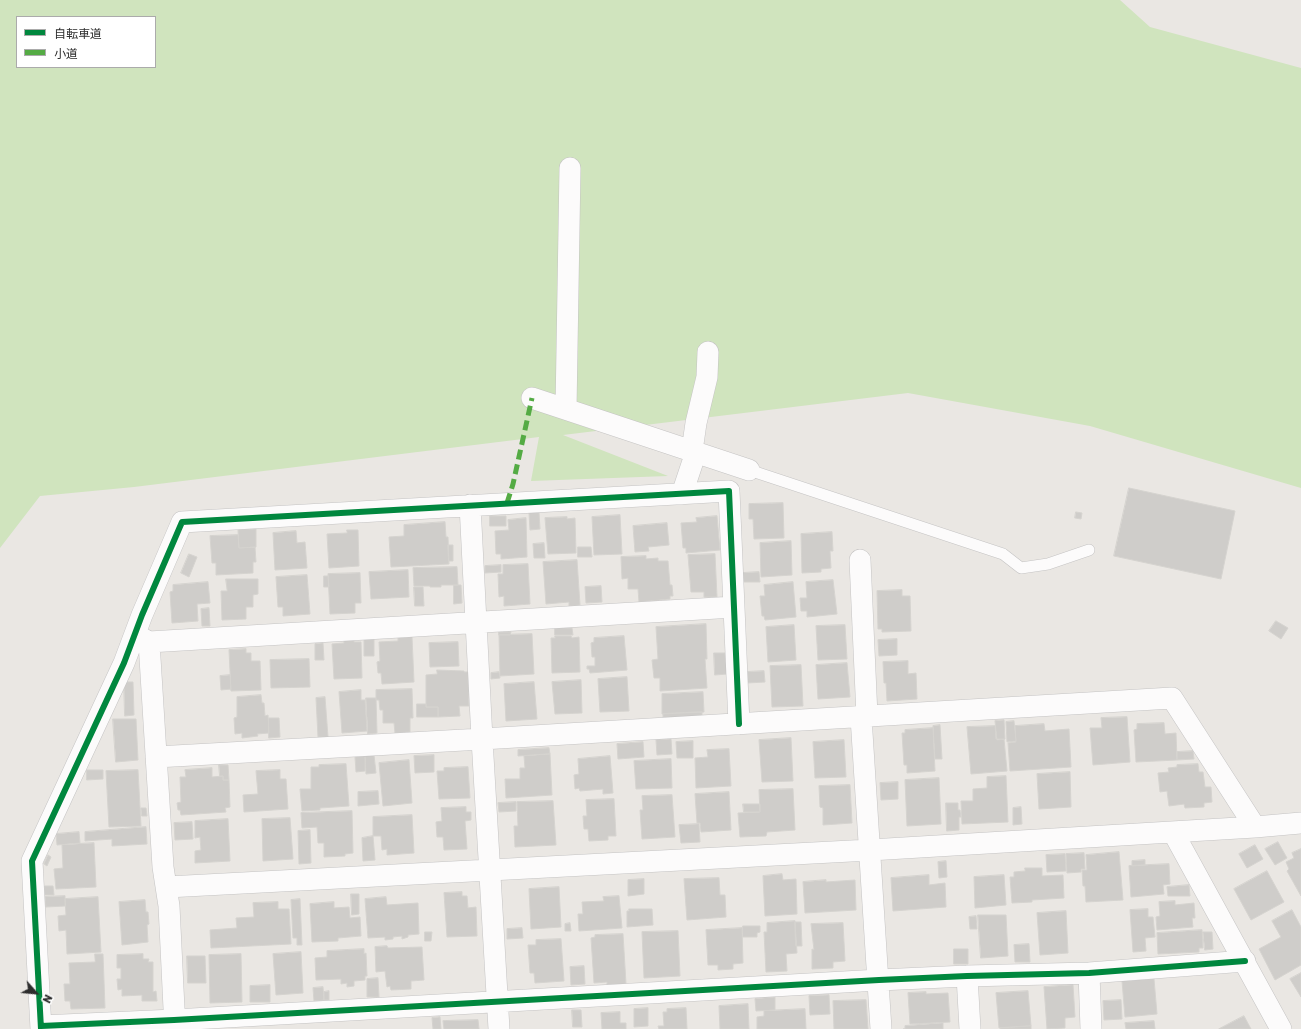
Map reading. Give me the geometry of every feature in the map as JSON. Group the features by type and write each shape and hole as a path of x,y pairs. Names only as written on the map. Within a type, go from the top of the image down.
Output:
{"street":[{"path":"566,409 570,168"},
{"path":"682,494 694,452 696,423 707,377 708,352"},
{"path":"532,398 749,470"},
{"path":"174,1024 169,906 163,867 156,757 142,638 142,615 182,522 729,491 739,724"},
{"path":"470,505 499,1029"},
{"path":"860,560 864,717 870,850 882,1029"},
{"path":"142,638 476,622 734,607"},
{"path":"142,638 124,663 32,861 41,1027 174,1024 497,1001 879,980 1089,973 1245,961"},
{"path":"156,757 1172,698 1255,827"},
{"path":"167,887 870,850 1301,823"},
{"path":"1173,832 1281,1029"},
{"path":"1089,973 1091,1029"},
{"path":"967,976 970,1029"}],"lane":[{"path":"749,470 1003,554 1021,568 1048,564 1089,550"}],"green space":[{"path":"0,0 1120,0 1150,27 1301,68 1301,488 1090,426 908,393 563,435 668,476 531,481 539,437 134,487 40,496 0,548"}],"building":[{"path":"1129,488 1235,511 1221,579 1114,556"},
{"path":"783,503 784,538 754,539 753,519 749,519 749,504"},
{"path":"539,512 540,529 530,530 529,513"},
{"path":"1076,512 1082,513 1081,519 1075,518"},
{"path":"620,515 622,554 594,555 592,517"},
{"path":"490,516 506,516 506,526 490,526"},
{"path":"717,516 720,550 686,553 686,548 683,548 681,523 697,522 696,518"},
{"path":"567,517 567,519 575,518 576,553 548,554 545,518"},
{"path":"526,518 527,557 501,559 501,554 496,554 495,531 509,530 508,520"},
{"path":"445,522 446,537 448,537 449,564 391,567 389,537 404,536 404,525"},
{"path":"667,523 669,545 648,547 649,551 635,552 633,526"},
{"path":"256,529 256,547 239,548 238,530"},
{"path":"347,530 358,530 359,566 329,568 327,534 347,533"},
{"path":"296,531 297,543 305,542 307,568 275,570 273,533"},
{"path":"832,532 833,551 830,551 831,568 821,569 821,572 802,573 801,534"},
{"path":"238,535 239,548 255,547 256,562 253,562 253,573 216,575 216,563 212,563 210,536"},
{"path":"791,541 792,575 761,577 760,543"},
{"path":"544,543 545,558 534,558 533,544"},
{"path":"448,545 453,545 453,561 449,561"},
{"path":"578,547 591,547 592,557 578,557"},
{"path":"189,554 197,557 189,577 181,573"},
{"path":"715,554 717,597 704,597 704,592 691,592 688,555"},
{"path":"646,556 646,559 658,558 658,561 668,561 670,585 672,585 673,596 670,596 670,599 639,602 638,589 628,589 628,578 622,579 621,557"},
{"path":"577,560 580,605 569,606 569,602 546,604 543,562"},
{"path":"528,564 530,604 504,606 504,596 499,597 498,574 503,574 503,565"},
{"path":"501,565 501,572 485,573 485,566"},
{"path":"457,567 458,585 441,585 441,587 414,586 413,568"},
{"path":"408,570 409,597 371,599 369,572"},
{"path":"759,572 760,582 743,582 742,573"},
{"path":"360,573 361,603 355,603 355,613 330,614 328,574"},
{"path":"307,575 310,614 283,616 283,607 278,607 276,577"},
{"path":"324,576 328,576 329,587 324,587"},
{"path":"226,579 258,579 258,594 253,595 253,607 246,607 246,619 222,620 221,591 227,591"},
{"path":"833,580 837,614 807,617 807,611 801,611 800,598 807,598 806,582"},
{"path":"208,582 210,603 197,604 198,621 172,623 170,592 173,591 173,585"},
{"path":"793,582 796,617 765,620 764,616 762,616 760,596 765,596 764,585"},
{"path":"454,585 461,585 462,603 454,604"},
{"path":"601,586 602,602 586,603 585,587"},
{"path":"414,587 423,587 424,606 415,606"},
{"path":"902,590 902,596 910,596 911,631 882,632 882,629 878,629 877,591"},
{"path":"209,608 210,626 202,626 201,609"},
{"path":"1276,621 1288,628 1281,639 1269,631"},
{"path":"706,624 707,659 705,659 707,688 660,691 660,678 654,678 652,660 658,659 656,627"},
{"path":"794,625 796,660 768,662 766,627"},
{"path":"845,625 847,659 818,660 816,626"},
{"path":"555,628 572,628 573,635 555,635"},
{"path":"499,632 511,632 510,635 499,635"},
{"path":"532,634 534,674 500,676 499,635"},
{"path":"555,636 571,636 572,638 579,637 580,672 552,673 551,638 555,638"},
{"path":"624,636 627,670 590,673 587,666 595,666 595,657 592,657 591,643 594,642 594,638"},
{"path":"412,637 414,682 382,684 381,673 378,673 377,662 380,661 379,642 398,641 398,638"},
{"path":"374,638 374,656 364,656 364,639"},
{"path":"897,639 897,655 879,656 878,640"},
{"path":"354,640 354,642 361,642 362,678 334,679 332,644"},
{"path":"458,642 459,666 430,667 429,643"},
{"path":"323,643 324,660 315,660 315,644"},
{"path":"246,649 246,653 251,653 251,661 260,661 261,690 231,691 229,650"},
{"path":"714,653 725,653 727,674 715,675"},
{"path":"309,659 310,687 271,688 270,660"},
{"path":"908,661 908,674 916,673 917,699 887,701 883,662"},
{"path":"847,663 850,697 818,699 816,665"},
{"path":"801,665 803,706 772,707 770,666"},
{"path":"437,670 468,672 469,706 459,706 460,716 438,717 438,707 426,707 426,675 437,674"},
{"path":"764,671 765,682 747,683 746,672"},
{"path":"499,672 500,678 491,679 491,673"},
{"path":"230,675 231,689 221,690 220,676"},
{"path":"627,677 629,711 600,712 598,679"},
{"path":"581,680 582,713 555,714 552,682"},
{"path":"124,682 133,682 134,715 125,716"},
{"path":"534,682 537,719 506,721 504,684"},
{"path":"412,689 413,718 410,718 410,732 395,733 394,723 383,723 383,710 380,710 379,700 376,700 376,690"},
{"path":"361,690 361,700 365,700 367,731 342,733 339,692"},
{"path":"703,692 704,712 662,714 662,694"},
{"path":"261,695 262,703 264,703 265,716 268,715 269,733 257,734 258,736 242,738 242,733 235,734 234,718 237,717 237,697"},
{"path":"325,697 328,737 318,737 316,698"},
{"path":"366,698 376,698 377,733 368,734"},
{"path":"417,704 426,704 426,707 438,707 438,717 417,717"},
{"path":"702,712 702,716 663,718 663,714"},
{"path":"1127,717 1130,762 1093,765 1090,728 1102,728 1101,718"},
{"path":"269,718 279,718 280,737 269,738"},
{"path":"113,719 136,719 138,760 116,762"},
{"path":"1004,720 1005,739 997,740 995,721"},
{"path":"1014,721 1016,741 1007,742 1006,722"},
{"path":"1164,723 1165,734 1176,733 1177,760 1136,762 1134,730 1137,729 1137,724"},
{"path":"1044,724 1045,731 1069,729 1071,767 1010,771 1008,743 1016,742 1015,726"},
{"path":"940,725 942,759 935,759 933,726"},
{"path":"995,726 996,739 1004,739 1007,771 971,774 967,727"},
{"path":"933,728 935,771 907,773 907,765 904,765 902,733 905,733 905,730"},
{"path":"791,738 793,781 762,782 759,740"},
{"path":"671,739 672,754 657,755 656,740"},
{"path":"844,740 846,777 815,778 813,742"},
{"path":"693,741 693,758 677,758 676,742"},
{"path":"643,742 644,757 618,759 617,744"},
{"path":"549,748 550,754 518,756 518,750"},
{"path":"729,749 731,786 696,788 695,758 708,757 707,750"},
{"path":"1193,751 1194,759 1177,760 1177,752"},
{"path":"550,754 552,795 506,798 505,779 520,779 520,768 525,768 524,756"},
{"path":"374,755 376,773 366,774 365,756"},
{"path":"434,755 434,772 415,773 414,756"},
{"path":"365,756 365,771 356,772 355,757"},
{"path":"610,756 613,793 603,794 603,789 580,791 579,788 575,789 574,775 579,774 578,759"},
{"path":"671,759 672,788 636,789 634,761"},
{"path":"409,760 412,803 383,806 379,763"},
{"path":"346,764 349,806 302,811 300,789 311,789 311,767 319,767 319,765"},
{"path":"1198,764 1199,772 1203,772 1205,787 1211,787 1212,802 1204,803 1204,807 1185,808 1184,804 1169,806 1167,791 1160,792 1158,773 1169,772 1168,768 1177,767 1177,765"},
{"path":"219,765 228,765 229,780 223,780 223,776 220,776"},
{"path":"468,767 470,798 439,799 437,771 444,771 444,768"},
{"path":"212,768 212,777 223,776 223,780 229,780 230,807 225,808 226,812 181,815 180,810 178,810 177,803 181,802 180,777 186,777 185,770"},
{"path":"87,770 103,770 103,779 87,780"},
{"path":"138,770 141,826 109,827 106,771"},
{"path":"280,770 280,779 286,779 288,809 244,812 243,795 258,794 256,771"},
{"path":"1070,772 1071,807 1039,809 1037,774"},
{"path":"1006,776 1008,822 962,824 961,801 973,801 973,789 987,788 987,777"},
{"path":"939,778 941,824 907,826 905,780"},
{"path":"898,782 898,799 881,800 880,783"},
{"path":"850,785 852,823 823,825 823,808 820,807 819,786"},
{"path":"793,789 795,830 767,832 766,836 740,837 738,813 760,812 759,790"},
{"path":"378,791 379,804 358,806 358,792"},
{"path":"729,792 731,830 701,832 700,823 697,823 695,794"},
{"path":"672,795 675,837 642,839 640,810 643,810 642,796"},
{"path":"614,799 616,836 608,836 608,840 589,841 588,829 584,829 583,816 587,816 586,800"},
{"path":"553,801 556,845 515,847 514,826 518,826 517,802"},
{"path":"516,802 516,811 499,812 498,803"},
{"path":"946,803 958,803 958,810 960,810 961,817 959,817 959,830 947,831"},
{"path":"743,804 760,804 760,812 744,812"},
{"path":"466,807 466,812 471,812 471,820 465,821 467,849 444,850 443,837 437,837 436,822 442,821 441,808"},
{"path":"1021,807 1022,824 1013,825 1013,808"},
{"path":"141,808 146,808 147,816 142,816"},
{"path":"352,811 353,853 345,854 345,856 324,857 324,843 318,843 317,827 302,828 301,813"},
{"path":"412,815 414,853 387,855 387,849 382,850 381,836 373,836 373,817"},
{"path":"290,818 293,859 263,861 262,819"},
{"path":"228,819 230,861 195,863 195,851 201,850 200,837 195,838 195,821"},
{"path":"192,822 193,839 175,840 174,823"},
{"path":"699,824 700,842 681,843 679,825"},
{"path":"146,827 147,844 112,846 112,839 85,841 85,832"},
{"path":"310,830 311,863 299,864 298,831"},
{"path":"79,832 80,843 57,845 56,834"},
{"path":"373,836 375,860 363,861 362,838"},
{"path":"1278,842 1287,858 1275,865 1265,849"},
{"path":"94,843 96,887 56,889 54,869 63,868 62,845"},
{"path":"1255,845 1263,859 1247,868 1239,854"},
{"path":"1301,849 1301,896 1287,871 1289,869 1286,862 1294,858 1292,853"},
{"path":"1119,852 1123,900 1086,902 1082,870 1087,870 1086,855"},
{"path":"1084,853 1085,869 1081,869 1081,872 1067,873 1066,854"},
{"path":"1065,854 1066,871 1047,872 1046,855"},
{"path":"48,855 51,857 47,866 44,864"},
{"path":"1145,860 1145,865 1132,866 1132,861"},
{"path":"946,861 947,877 939,878 938,862"},
{"path":"1169,864 1170,884 1163,885 1164,894 1131,897 1129,866"},
{"path":"1025,868 1042,868 1042,876 1063,875 1064,898 1012,903 1010,877 1014,877 1014,872 1025,871"},
{"path":"1267,871 1284,902 1251,920 1234,889"},
{"path":"782,874 783,880 796,879 797,914 765,916 763,876"},
{"path":"929,875 929,885 945,883 946,907 893,911 891,878"},
{"path":"1004,875 1006,905 975,908 974,877"},
{"path":"719,878 720,895 725,895 726,917 687,920 684,879"},
{"path":"644,879 644,894 628,896 628,880"},
{"path":"826,880 826,882 855,880 856,910 805,913 803,882"},
{"path":"1189,885 1190,896 1168,896 1167,887"},
{"path":"45,886 53,886 54,895 45,895"},
{"path":"559,887 561,927 531,929 529,889"},
{"path":"462,892 462,896 467,896 468,908 476,907 477,936 447,937 444,893"},
{"path":"351,894 359,894 359,914 352,915"},
{"path":"65,896 65,906 46,907 45,897"},
{"path":"619,896 622,928 579,931 578,914 583,914 582,902 604,901 603,897"},
{"path":"98,897 101,952 67,954 66,930 59,931 58,916 66,915 65,899"},
{"path":"386,897 387,905 418,903 419,934 408,935 408,937 402,939 402,936 385,940 385,937 368,938 365,899"},
{"path":"300,899 302,945 297,945 297,938 293,938 291,900"},
{"path":"145,900 149,924 147,925 148,942 122,945 119,902"},
{"path":"1175,901 1175,905 1194,903 1195,918 1192,918 1193,927 1157,930 1156,917 1160,916 1159,902"},
{"path":"278,902 278,909 289,909 291,944 211,948 210,930 237,928 236,918 254,917 253,903"},
{"path":"334,902 334,908 349,907 350,918 360,917 361,936 338,938 338,941 312,942 310,904"},
{"path":"629,909 652,909 653,925 627,927 627,911 629,911"},
{"path":"1148,909 1148,917 1153,917 1155,937 1145,938 1146,951 1133,952 1130,910"},
{"path":"1292,910 1301,927 1301,965 1275,980 1259,949 1281,937 1272,921"},
{"path":"1066,911 1068,953 1040,955 1037,913"},
{"path":"978,915 1006,915 1008,956 981,958"},
{"path":"976,916 977,929 970,929 969,917"},
{"path":"795,921 797,953 786,954 787,971 766,972 764,932 767,932 767,923"},
{"path":"795,922 801,922 802,946 796,946"},
{"path":"570,923 571,931 565,931 565,924"},
{"path":"843,923 845,961 833,962 833,968 812,969 812,949 814,950 811,924"},
{"path":"743,926 760,926 760,932 757,933 757,937 743,937"},
{"path":"522,928 523,938 507,939 507,929"},
{"path":"742,928 743,963 733,964 733,969 718,970 718,965 708,965 706,930"},
{"path":"1202,930 1203,948 1199,948 1199,952 1158,954 1157,933"},
{"path":"678,931 680,976 644,978 642,932"},
{"path":"425,932 432,932 431,941 425,941"},
{"path":"1203,932 1212,932 1213,949 1205,950"},
{"path":"623,934 626,984 607,985 607,982 594,983 591,938 595,937 595,935"},
{"path":"561,939 564,981 535,983 534,973 530,973 528,945 536,945 536,940"},
{"path":"1029,944 1030,962 1015,962 1014,945"},
{"path":"387,946 388,948 422,947 424,980 411,981 411,989 391,990 390,986 387,987 385,971 376,972 375,947"},
{"path":"364,949 364,954 366,953 367,976 365,976 365,980 354,981 354,986 347,987 347,983 341,984 341,979 316,980 315,958 327,957 327,951"},
{"path":"954,949 968,949 968,964 954,964"},
{"path":"301,952 303,993 276,995 273,954"},
{"path":"95,954 103,954 105,1008 71,1009 70,1001 65,1001 64,984 70,984 69,963 95,962"},
{"path":"143,954 143,959 149,959 148,962 153,962 153,992 156,991 157,1001 142,1001 142,995 122,996 122,989 118,990 117,979 121,979 121,968 117,968 117,955"},
{"path":"241,954 242,1002 210,1003 209,955"},
{"path":"187,956 205,956 206,983 188,983"},
{"path":"584,966 585,984 571,985 570,967"},
{"path":"1301,973 1301,997 1290,979"},
{"path":"378,978 379,997 367,997 367,979"},
{"path":"1154,979 1157,1014 1125,1017 1122,981"},
{"path":"270,985 270,1002 250,1002 250,986"},
{"path":"1073,985 1075,1017 1065,1018 1065,1028 1047,1029 1044,987"},
{"path":"323,987 324,1000 314,1001 313,988"},
{"path":"329,991 329,1000 324,1000 324,992"},
{"path":"1028,991 1031,1026 999,1028 996,993"},
{"path":"926,992 926,994 948,993 950,1022 910,1024 908,993"},
{"path":"829,995 830,1014 810,1015 809,996"},
{"path":"775,997 775,1010 756,1011 755,999"},
{"path":"866,1000 868,1029 834,1029 833,1001"},
{"path":"1121,1000 1122,1019 1104,1020 1103,1001"},
{"path":"748,1004 749,1029 720,1029 719,1006"},
{"path":"648,1008 648,1026 634,1027 634,1009"},
{"path":"686,1008 687,1029 659,1029 658,1026 664,1026 663,1012 667,1012 667,1009"},
{"path":"805,1009 806,1029 757,1029 757,1017 764,1016 764,1011"},
{"path":"572,1010 581,1010 582,1027 573,1027"},
{"path":"620,1012 620,1023 626,1023 626,1029 602,1029 601,1013"},
{"path":"1244,1016 1251,1029 1219,1029"},
{"path":"440,1017 441,1029 433,1029 432,1018"},
{"path":"478,1020 479,1029 444,1029 443,1021"},
{"path":"1154,1021 1155,1029 1126,1029 1125,1023"},
{"path":"943,1023 943,1029 905,1029 905,1026"},
{"path":"1031,1026 1031,1029 1000,1028"}],"marked path":[{"path":"507,503 513,484 532,398"}],"cycle path":[{"path":"41,1029 32,861 124,663 142,615 182,522 729,491 739,724"},
{"path":"41,1026 174,1020 879,980 1089,973 1245,961"}]}
